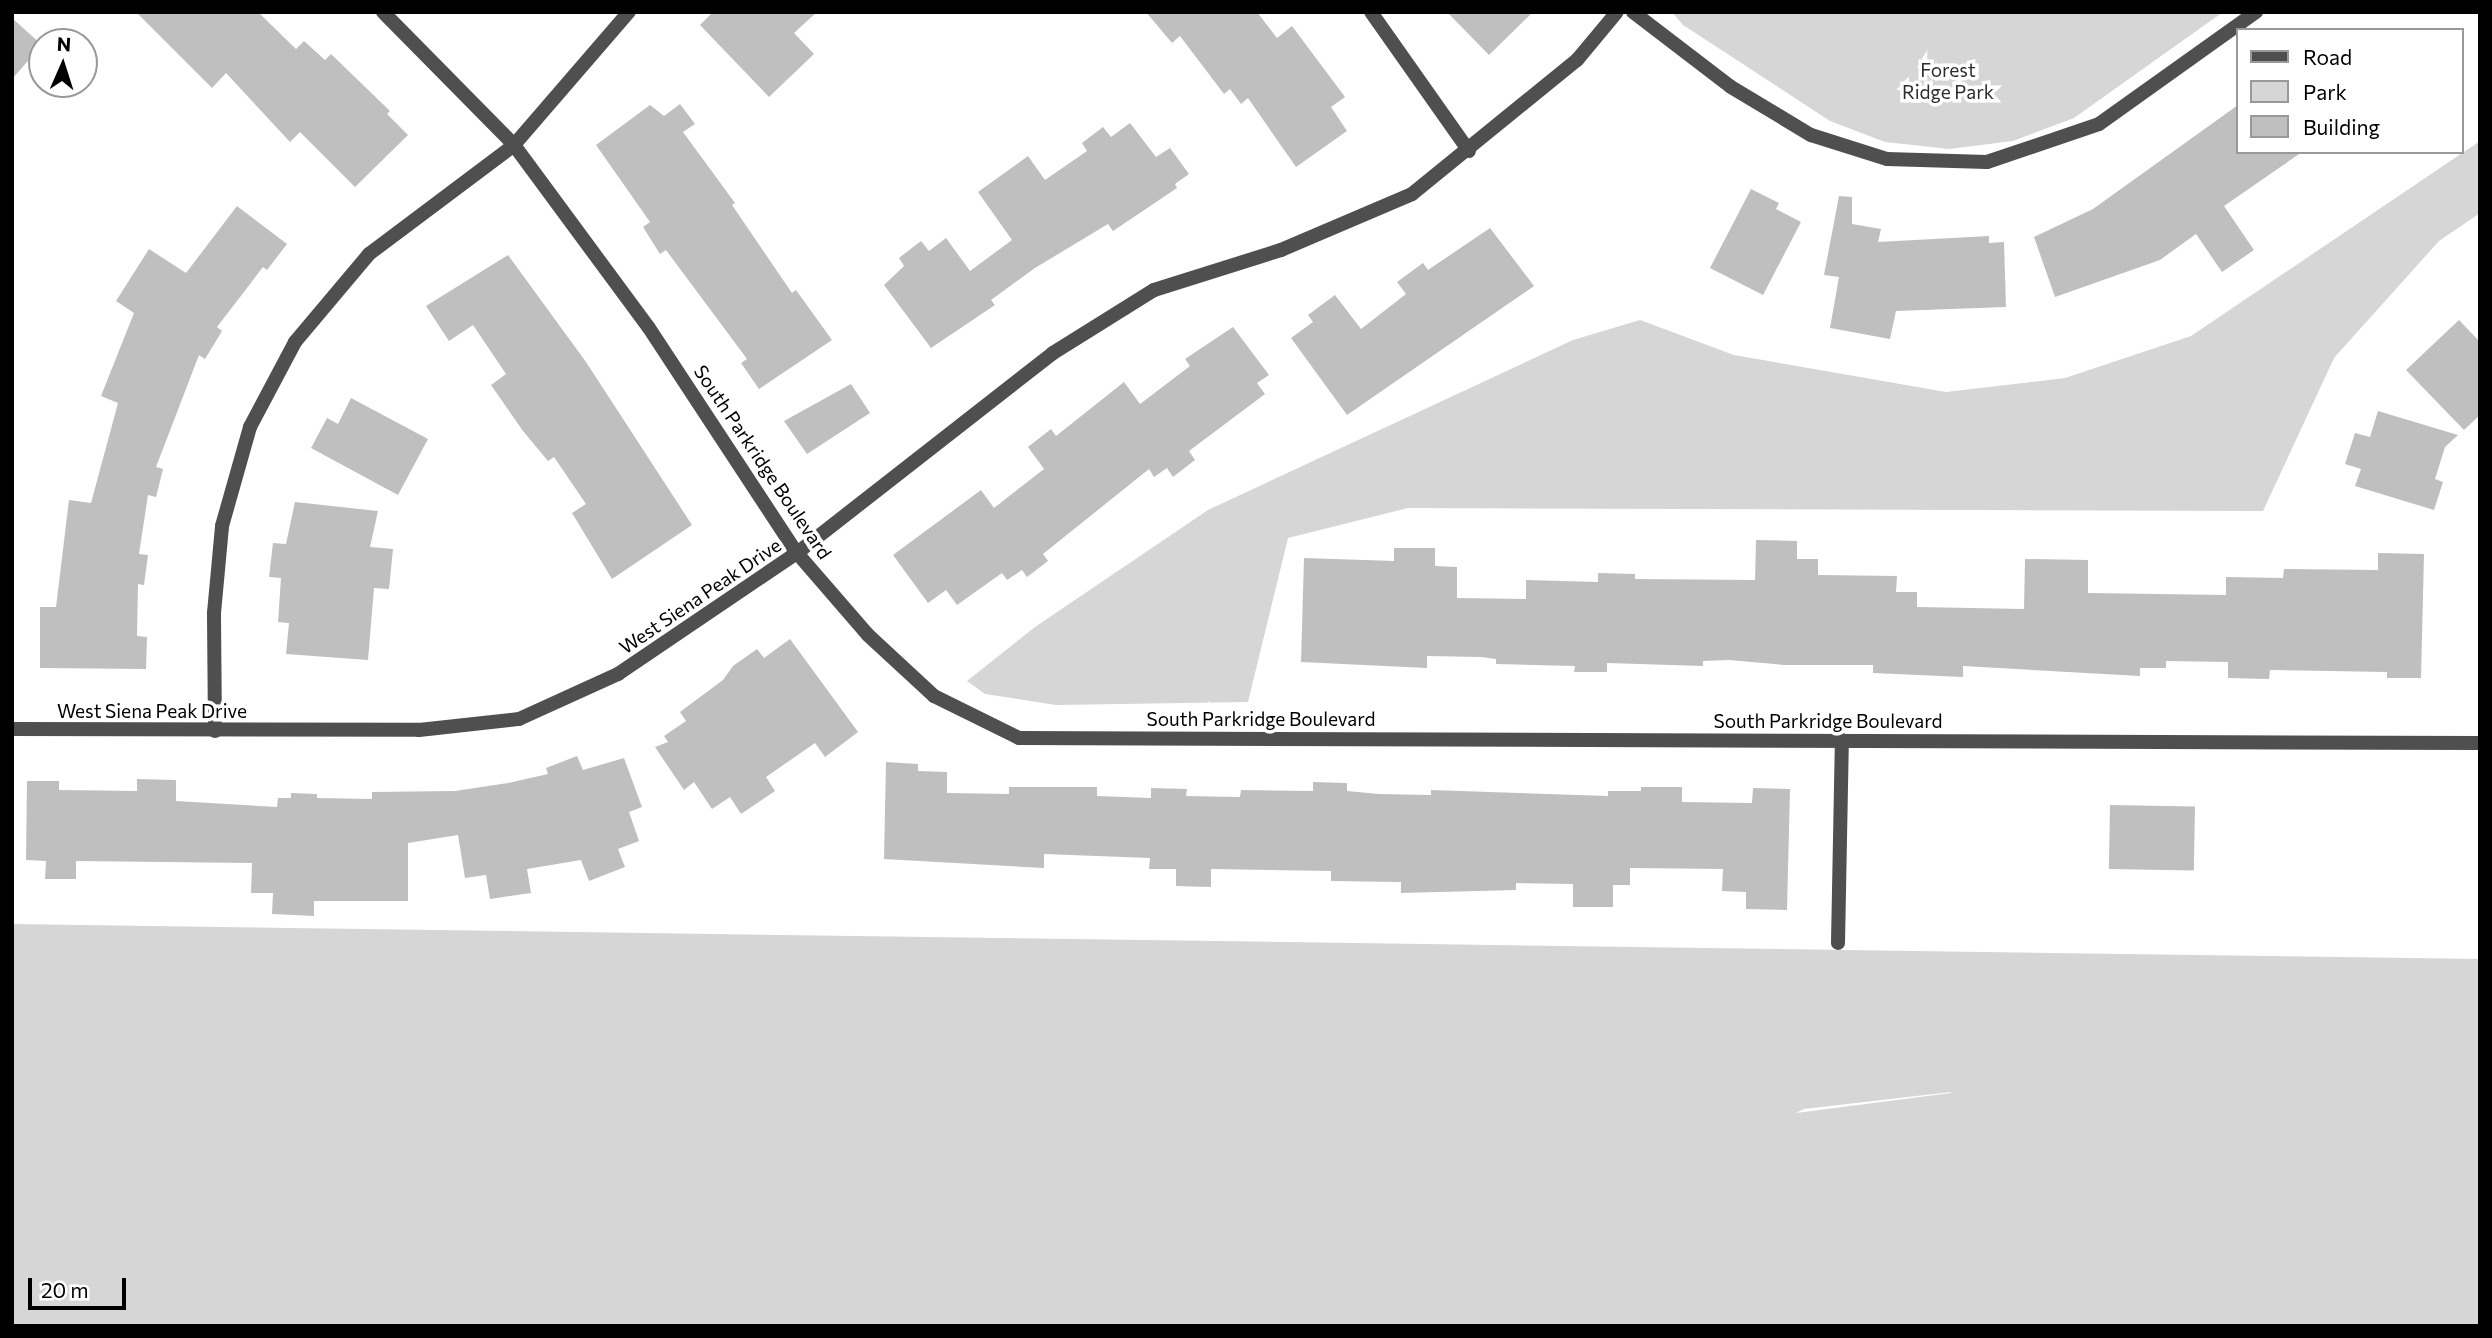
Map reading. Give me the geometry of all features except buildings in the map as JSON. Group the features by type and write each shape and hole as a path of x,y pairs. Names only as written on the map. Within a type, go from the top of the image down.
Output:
{"street":[{"name":"South Parkridge Boulevard","path":"383,12 514,145 649,328 797,554 868,635 934,696 1019,738 2480,743"},
{"path":"215,731 214,613 222,526 250,427 295,342 369,254 514,145 629,12"},
{"path":"1371,12 1469,151"},
{"name":"West Siena Peak Drive","path":"12,729 419,730 519,719 618,674 797,554 1053,353 1154,290 1281,250 1412,194 1469,151 1577,60 1617,12"},
{"path":"1633,12 1731,87 1811,135 1887,159 1987,162 2099,124 2256,12"},
{"path":"1838,943 1842,740"}],"green space":[{"name":"Forest Ridge Park","path":"1672,12 2223,12 2074,118 2013,141 1949,149 1885,142 1830,121 1683,25"},
{"path":"2480,141 2480,213 2439,241 2334,358 2263,511 1408,508 1288,538 1248,702 1056,705 985,694 967,681 1035,627 1208,510 1573,340 1640,320 1734,355 1946,392 2065,378 2191,336"},
{"path":"12,924 2480,959 2480,1326 12,1326","holes":["1951,1093 1796,1113 1804,1109"]}]}
